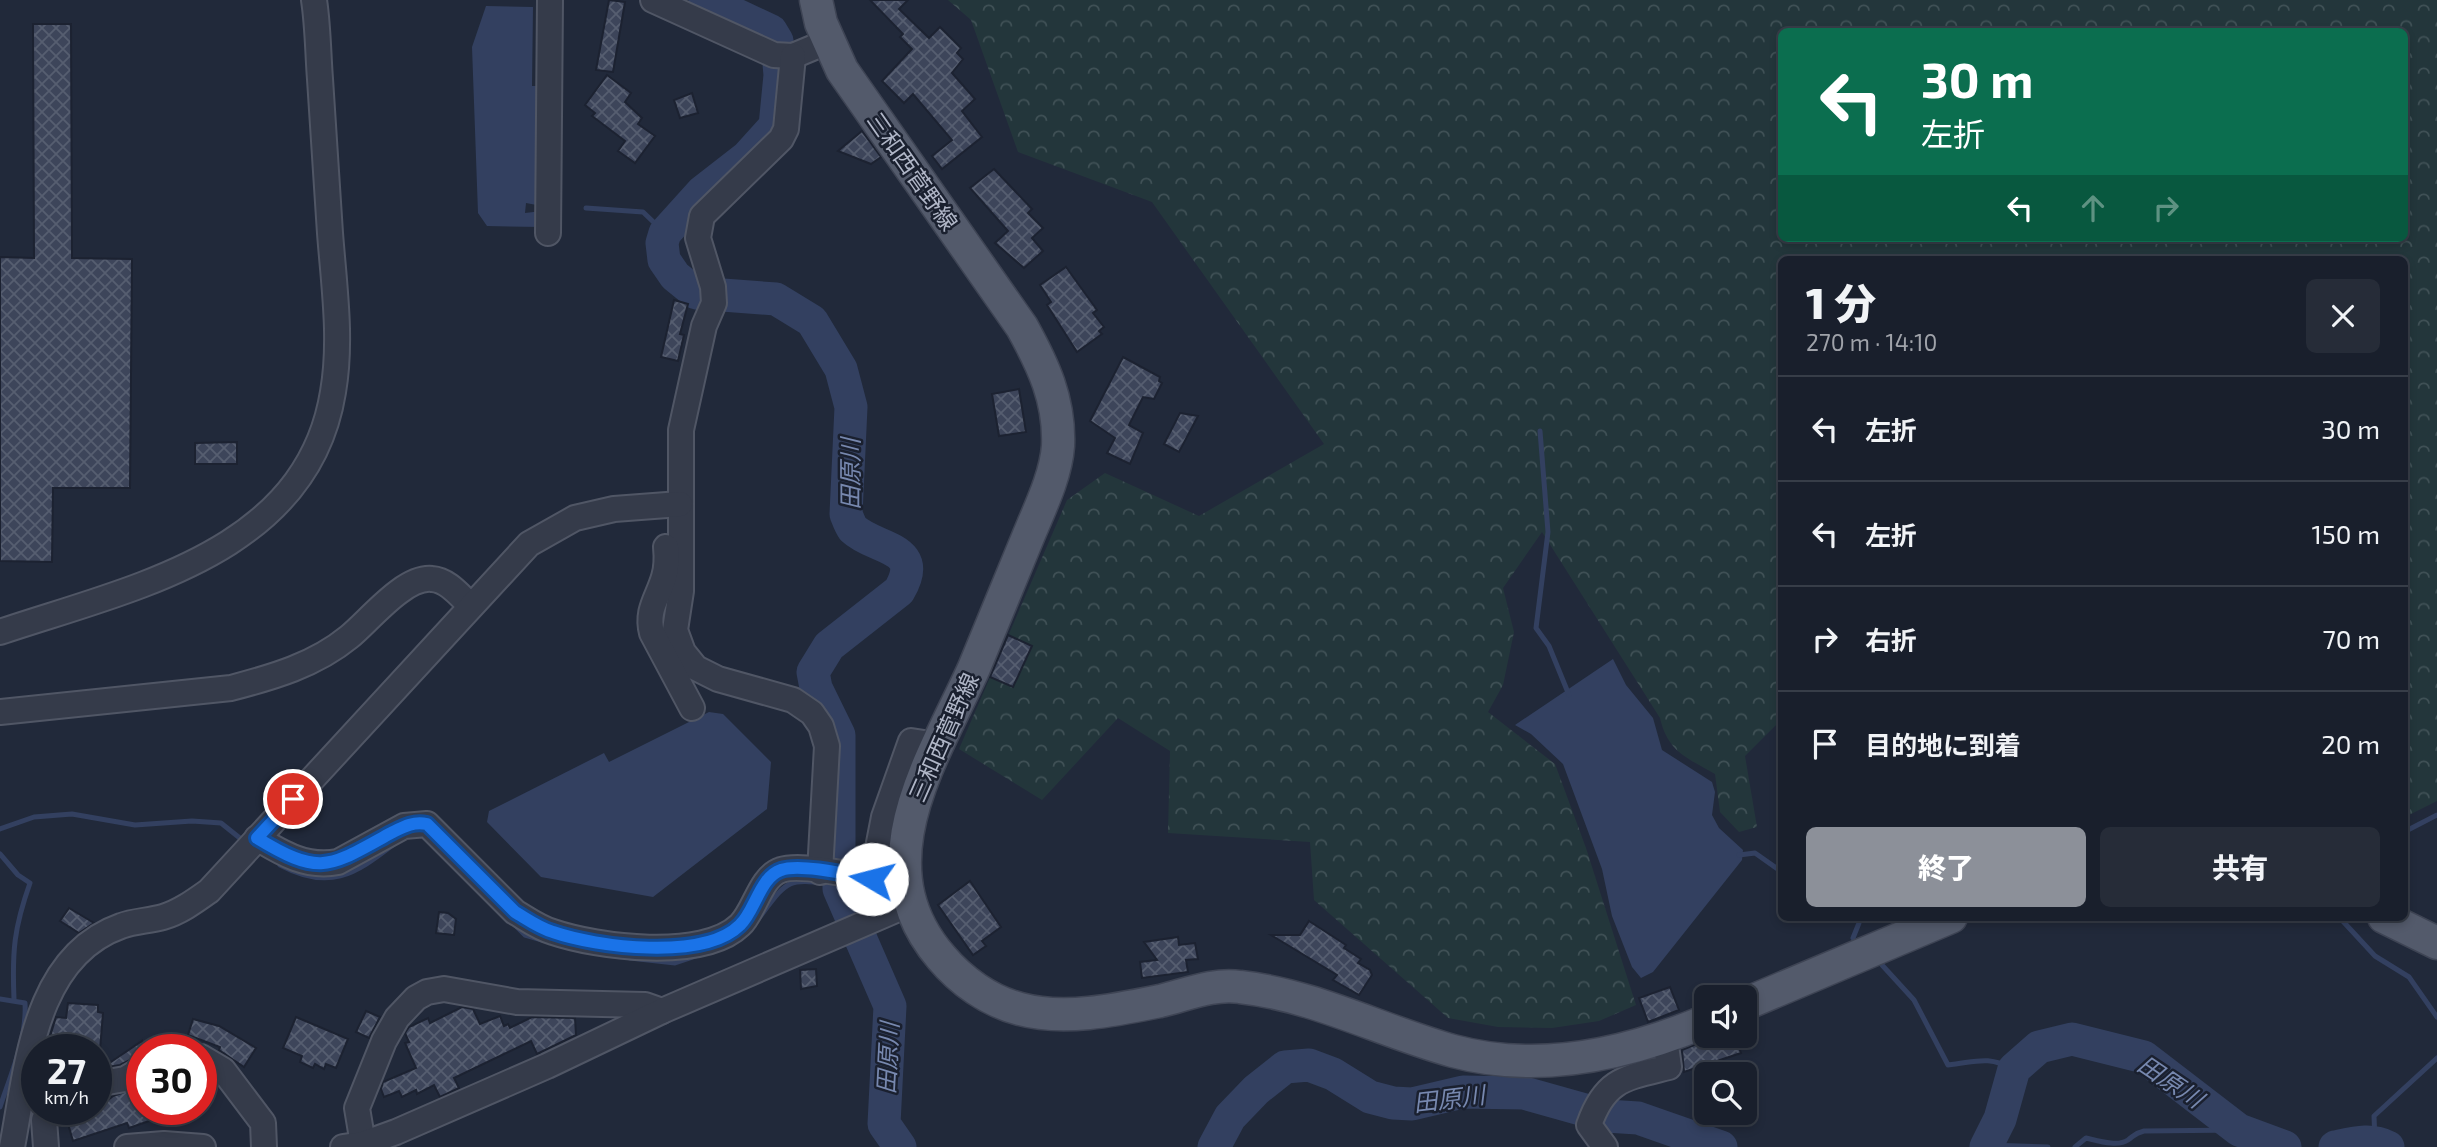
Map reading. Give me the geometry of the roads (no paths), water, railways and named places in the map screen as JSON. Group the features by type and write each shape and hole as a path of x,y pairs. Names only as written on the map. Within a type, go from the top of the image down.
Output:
{"main road":[{"name":"三和西菅野線","path":"817,0 821,23 842,70 1022,327 1047,372 1056,406 1058,449 1042,503 915,798 905,839 906,882 920,928 952,971 976,989 1021,1010 1060,1015 1161,1001 1196,991 1234,986 1280,992 1455,1052 1493,1058 1534,1060 1601,1055 1665,1039 1694,1026"},
{"path":"1757,999 1942,921"},
{"path":"2392,921 2437,943"}],"street":[{"path":"0,632 170,575 220,550 266,516 285,496 314,451 333,394 337,333 314,0"},
{"path":"548,233 550,0"},
{"path":"653,0 784,56 830,41"},
{"path":"692,708 652,633 648,620 667,565 685,407 714,295 698,238 702,216 730,186 769,154 782,138 786,129 784,56"},
{"path":"12,1147 34,1033 44,1004 69,963 97,938 120,926 163,917 187,906 209,891 529,544 575,519 614,509 673,504"},
{"path":"673,504 681,591 675,630 683,652 696,668 718,678 793,700 813,713 821,726 827,746 830,873"},
{"path":"0,712 231,688 268,678 326,654 401,591 417,582 432,579 447,584 471,606"},
{"path":"251,844 296,859 326,865 338,862 404,826 427,824 515,912 553,933 646,949 674,949 720,936 739,926 768,881 780,870 872,879 887,807 911,741 937,745"},
{"path":"662,1011 645,1005 517,1002 444,989 428,992 416,998 397,1018 384,1041 357,1108 353,1146 547,1066 662,1011 912,902"},
{"path":"1605,1147 1589,1125 1597,1101 1617,1081 1669,1067 1665,1039"},
{"path":"217,1066 223,1070 262,1123 264,1147"},
{"path":"44,1125 46,1147"},
{"path":"127,1147 164,1144 203,1147"}],"water":[{"path":"486,6 533,7 532,86 542,86 542,206 526,203 525,213 542,211 542,227 487,226 478,213 472,47"},
{"path":"1613,659 1626,685 1653,718 1662,750 1712,782 1715,792 1712,815 1719,828 1743,850 1742,860 1653,972 1641,978 1632,967 1612,916 1602,869 1563,764 1531,734 1515,725"},
{"path":"709,712 723,714 771,762 767,809 653,897 541,877 487,822 489,811 604,753 609,762"}],"waterway":[{"name":"田原川","path":"705,0 771,31 777,41 780,75 775,126 747,157 702,192 665,233 662,243 664,260 675,276 696,293 776,299 812,321 841,369 851,407 846,514 853,529 894,551 902,557 906,565 906,576 899,591 829,646 813,672 816,688 839,735 839,889 890,1006 884,1124 900,1147"},
{"path":"586,208 643,212 665,233"},
{"path":"1540,431 1548,532 1536,628 1549,646 1569,695"},
{"path":"0,829 34,817 72,814 135,825 192,821 221,823 246,843"},
{"path":"2408,830 2437,815"},
{"path":"280,865 313,877 340,876 366,864 394,844"},
{"path":"1739,855 1755,853 1778,869"},
{"path":"0,854 18,875 30,883 15,940 14,999"},
{"path":"759,918 777,895 790,884 808,881 837,884"},
{"path":"1853,938 1858,921"},
{"path":"2343,921 2375,956 2409,977 2437,1017"},
{"path":"517,927 525,935 542,940"},
{"path":"630,958 675,963 699,955"},
{"path":"1882,965 1914,1000 1948,1065 1988,1061 2014,1069"},
{"path":"0,999 25,1003 21,1043 0,1107"},
{"name":"田原川","path":"1986,1147 2000,1119 2014,1069 2039,1047 2072,1039 2144,1057 2239,1130 2285,1147"},
{"path":"2375,1142 2374,1116 2437,1058"},
{"name":"田原川","path":"1214,1147 1230,1117 1256,1090 1285,1067 1309,1065 1333,1074 1370,1097 1393,1103 1412,1104 1463,1092 1524,1093 1606,1116 1638,1118 1721,1147"},
{"path":"2075,1147 2086,1138 2119,1143 2144,1131 2239,1130"},
{"name":"田原川","path":"2335,1147 2369,1142 2388,1147"},
{"path":"1988,1145 2048,1147"}]}
